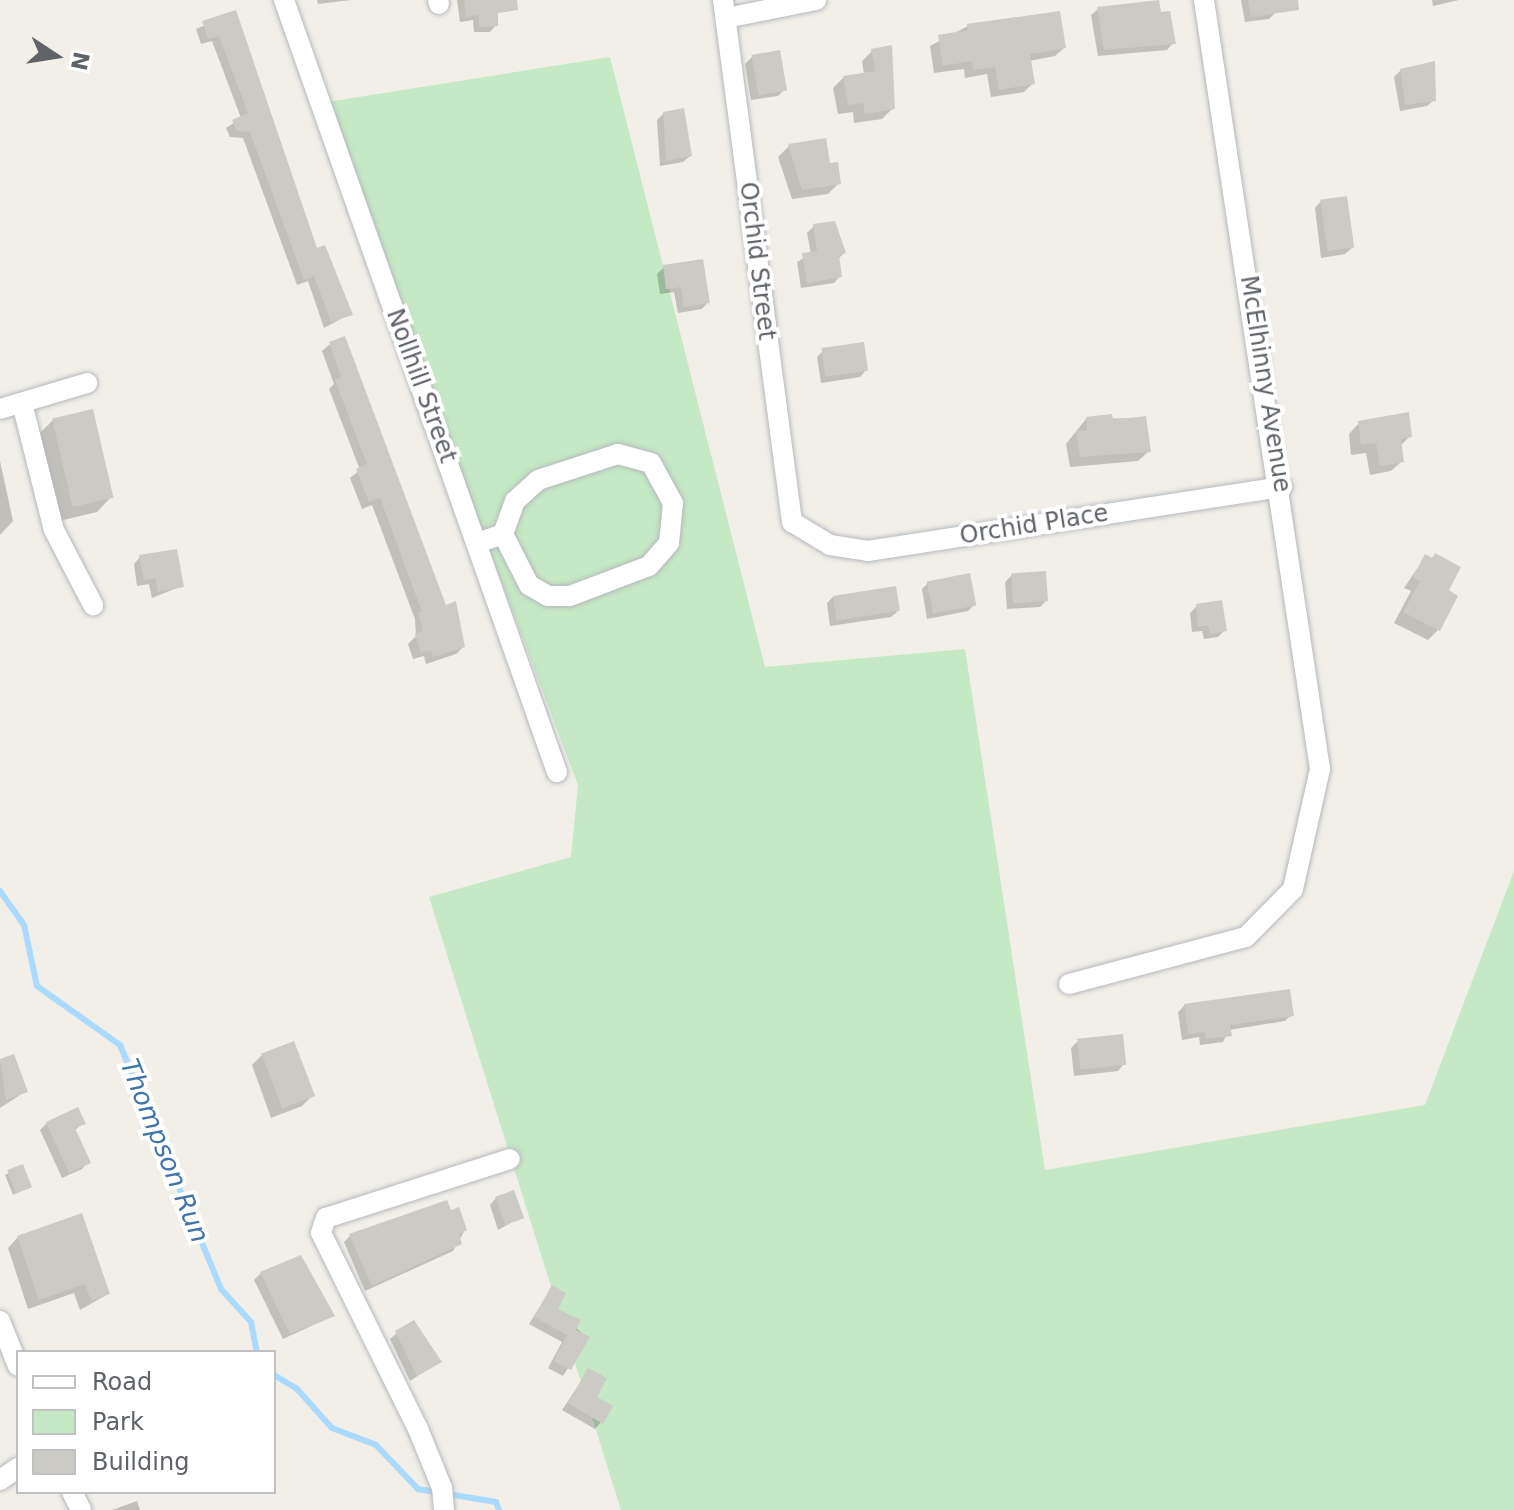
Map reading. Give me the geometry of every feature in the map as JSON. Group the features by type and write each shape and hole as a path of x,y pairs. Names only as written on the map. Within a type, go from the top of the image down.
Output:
{"street":[{"name":"Nollhill Street","path":"284,0 557,772"},
{"path":"724,9 816,0"},
{"name":"McElhinny Avenue","path":"1069,984 1246,937 1293,889 1320,769 1282,487 1204,0"},
{"name":"Orchid Street","path":"724,9 792,522"},
{"path":"0,409 87,383"},
{"path":"22,403 54,530 93,605"},
{"path":"618,454 651,463 673,503 669,543 649,566 570,596 548,596 529,585 503,534 509,511 527,487 618,454"},
{"name":"Orchid Place","path":"792,522 830,545 868,551 1282,487"},
{"path":"477,543 503,534"},
{"path":"444,1510 442,1488 321,1233 326,1218 510,1159"},
{"path":"0,1321 16,1361"}],"green space":[{"path":"610,57 765,667 965,649 1045,1170 1425,1105 1514,871 1514,1510 621,1510 429,897 571,857 578,785 321,103"}],"building":[{"path":"464,0 517,0 518,10 498,13 498,26 479,27 479,15 466,17"},
{"path":"1159,0 1161,12 1170,11 1176,44 1104,50 1097,7"},
{"path":"1248,0 1298,0 1299,10 1251,17"},
{"path":"236,10 317,248 325,245 353,315 331,322 314,276 304,280 250,132 237,131 232,120 248,113 219,36 208,39 202,21"},
{"path":"1060,11 1066,48 1030,54 1035,84 999,90 995,67 974,70 972,61 943,66 938,35 968,30 967,24"},
{"path":"892,45 895,109 865,114 863,103 848,105 843,76 875,71 871,49"},
{"path":"780,50 787,90 759,95 751,55"},
{"path":"1435,61 1436,101 1405,105 1400,69"},
{"path":"684,108 692,156 666,161 663,112"},
{"path":"826,138 830,163 838,162 841,184 802,190 788,144"},
{"path":"1347,196 1354,247 1327,251 1320,200"},
{"path":"835,221 846,253 839,255 842,277 807,283 802,253 817,251 813,224"},
{"path":"703,259 710,303 684,307 681,287 666,289 663,265"},
{"path":"345,336 446,605 456,601 465,647 433,657 431,650 421,653 415,634 423,631 418,613 422,612 380,498 369,502 356,469 367,464 335,380 341,377 329,342"},
{"path":"864,342 868,371 825,377 821,348"},
{"path":"93,409 113,498 73,507 52,418"},
{"path":"1409,412 1412,437 1401,439 1404,462 1380,466 1376,443 1361,445 1358,421"},
{"path":"1112,414 1113,420 1146,416 1151,452 1080,457 1076,431 1087,430 1086,417"},
{"path":"177,549 184,587 158,592 155,578 144,580 139,555"},
{"path":"1435,553 1461,567 1449,590 1458,596 1440,631 1403,612 1420,581 1413,577 1425,554 1432,558"},
{"path":"1046,571 1048,601 1013,603 1011,573"},
{"path":"970,573 976,605 933,614 927,581"},
{"path":"896,586 900,611 837,621 833,596"},
{"path":"1222,600 1227,631 1210,634 1208,625 1198,627 1196,604"},
{"path":"1290,989 1294,1016 1230,1025 1232,1036 1206,1039 1205,1032 1188,1034 1184,1004"},
{"path":"1123,1034 1126,1065 1080,1070 1077,1039"},
{"path":"294,1041 315,1096 282,1109 261,1054"},
{"path":"14,1054 28,1092 6,1100 0,1059"},
{"path":"78,1107 86,1124 75,1128 91,1163 69,1173 46,1122"},
{"path":"23,1164 32,1187 16,1193 7,1170"},
{"path":"514,1190 524,1218 505,1225 495,1197"},
{"path":"447,1200 451,1210 459,1207 467,1230 459,1234 462,1244 372,1286 349,1234"},
{"path":"82,1213 110,1294 91,1301 85,1284 39,1300 17,1236"},
{"path":"301,1255 335,1316 290,1334 260,1272"},
{"path":"552,1285 566,1293 558,1309 581,1320 576,1330 590,1337 571,1370 554,1361 567,1335 534,1317"},
{"path":"414,1320 442,1362 417,1376 395,1331"},
{"path":"588,1368 607,1378 597,1397 613,1406 603,1424 568,1403"}],"waterway":[{"name":"Thompson Run","path":"0,891 24,925 37,986 120,1045 221,1289 251,1322 257,1350"},
{"name":"Thompson Run","path":"276,1376 297,1389 332,1428 376,1445 418,1489 496,1502 499,1510"}]}
